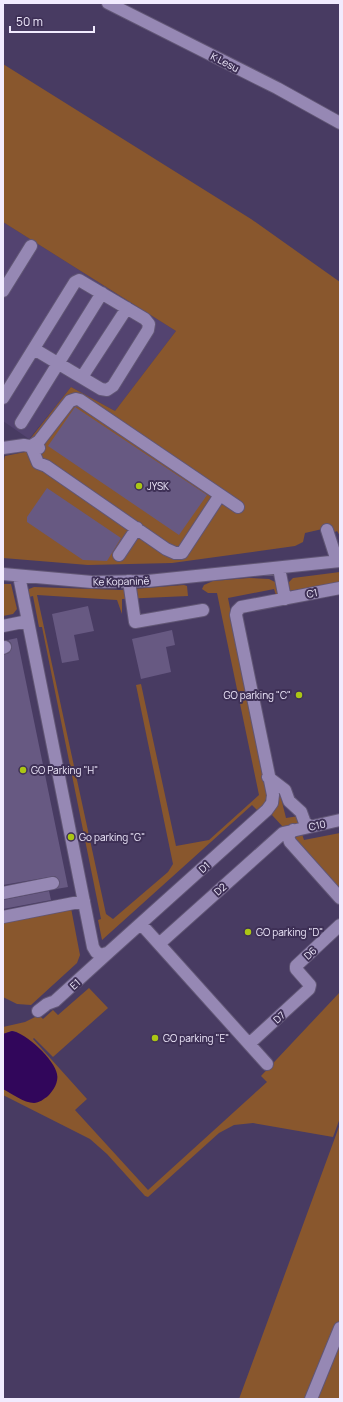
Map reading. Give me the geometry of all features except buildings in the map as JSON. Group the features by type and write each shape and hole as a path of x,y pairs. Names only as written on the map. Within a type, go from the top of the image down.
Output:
{"street":[{"name":"K Lesu","path":"108,3 270,85 340,123"},
{"path":"3,291 31,246"},
{"path":"3,398 75,282 79,280 83,281 145,319 149,324 148,330 113,386 107,390 82,378 34,349"},
{"path":"21,424 102,293"},
{"path":"82,378 127,308"},
{"path":"3,448 24,445 31,446 39,441 70,402 76,399 80,400 238,507"},
{"path":"31,446 38,463 46,466 175,553 182,553 220,495"},
{"path":"119,555 137,528"},
{"path":"327,530 339,561"},
{"name":"Ke Kopanině","path":"3,574 92,582 148,581 339,561"},
{"path":"279,568 285,599"},
{"path":"19,576 94,950 99,954 106,954"},
{"path":"129,581 135,622 202,610"},
{"name":"C1","path":"268,777 236,613 241,608 340,588"},
{"path":"3,626 28,621"},
{"path":"268,777 285,790 289,801 301,812 305,823 310,826"},
{"name":"D1","path":"141,924 267,810 272,799 268,777"},
{"name":"C10","path":"280,835 293,830 340,820"},
{"path":"293,830 288,836 290,842 340,898"},
{"name":"D2","path":"159,944 280,835"},
{"path":"3,893 53,883"},
{"path":"3,917 84,901"},
{"path":"141,924 267,1064"},
{"name":"E1","path":"38,1012 47,1004 55,1001 141,924"},
{"name":"D6","path":"308,990 310,985 296,969 297,964 340,925"},
{"name":"D7","path":"249,1044 308,990"},
{"path":"311,1399 340,1328"}],"shaded area":[{"path":"3,64 251,219 340,282 340,536 337,531 333,533 331,527 305,533 303,542 295,546 172,563 88,565 3,558 3,465 5,456 25,452 26,444 71,387 115,411 176,331 3,222"},
{"path":"3,222 176,331 115,411 71,387 29,439 3,421"},
{"path":"340,572 340,583 289,591 288,583 293,578"},
{"path":"249,578 269,579 275,582 278,595 276,595 274,589 228,598 267,796 263,807 258,811 252,805 102,940 98,920 101,919 42,627 39,627 33,596 29,597 29,589 34,587 121,590 187,586 188,596 122,599 122,614 117,600 37,595 106,914 113,919 168,872 173,864 136,685 141,684 176,846 209,840 259,795 217,593 208,593 202,589 204,585 213,581"},
{"path":"3,584 11,584 17,609 13,614 3,616"},
{"path":"280,794 286,818 299,816 300,823 283,827 272,815"},
{"path":"340,833 340,890 294,839 295,835 302,834 304,840"},
{"path":"71,908 80,955 77,963 31,1005 17,1004 3,997 3,921"},
{"path":"89,988 108,1008 53,1057 34,1038 33,1039 87,1099 75,1110 148,1190 267,1082 261,1076 340,992 340,1118 333,1137 253,1123 234,1125 219,1133 148,1197 145,1196 107,1154 90,1139 3,1095 3,1089 29,1102 17,1032 12,1031 3,1034 3,1027 25,1022 39,1015 43,1019 53,1010 58,1015"},
{"path":"12,1031 25,1037 39,1048 55,1068 57,1080 55,1086 52,1092 41,1101 30,1103 3,1089 3,1034"},
{"path":"340,1124 340,1321 308,1399 239,1399"},
{"path":"340,1334 340,1399 314,1399"}],"place":[{"name":"JYSK","path":"139,486"},
{"name":"GO parking \"C\"","path":"299,695"},
{"name":"GO Parking \"H\"","path":"23,770"},
{"name":"Go parking \"G\"","path":"71,837"},
{"name":"GO parking \"D\"","path":"248,932"},
{"name":"GO parking \"E\"","path":"155,1038"}]}
